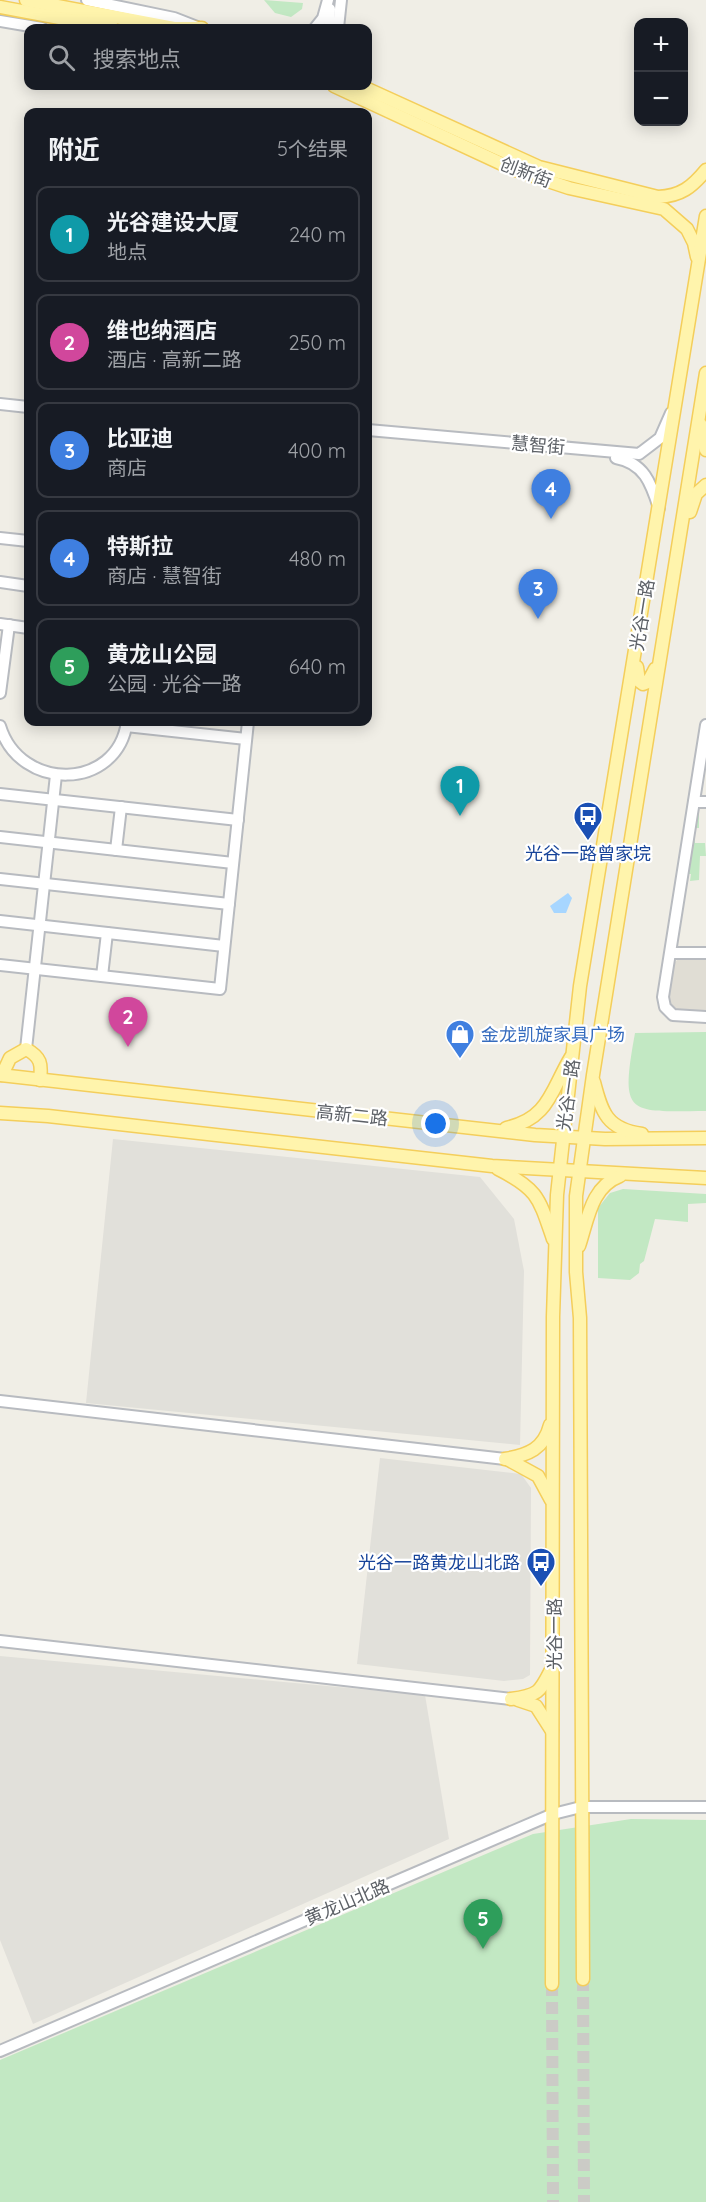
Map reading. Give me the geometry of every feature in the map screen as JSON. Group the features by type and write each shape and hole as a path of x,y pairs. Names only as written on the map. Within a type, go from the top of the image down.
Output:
{"main road":[{"path":"26,0 153,24"},
{"path":"0,7 91,24"},
{"name":"创新街","path":"343,90 515,170 569,188 664,209 687,229 694,243 699,264"},
{"name":"创新街","path":"370,90 539,167 582,180 658,197 669,197 690,188 706,170"},
{"name":"光谷一路","path":"552,1984 555,1244 559,1170 580,986 706,216"},
{"name":"光谷一路","path":"584,1979 581,1807 580,1317 576,1258 576,1196 593,1075 706,373"},
{"path":"699,415 706,450"},
{"path":"681,536 696,494 706,485"},
{"path":"637,645 639,681 643,684 648,682 654,672 662,648"},
{"path":"1,1075 10,1058 26,1049 36,1054 41,1062 40,1080"},
{"path":"496,1130 519,1125 544,1108 574,1051"},
{"name":"高新二路","path":"1,1075 584,1138 682,1140 706,1138"},
{"path":"593,1075 601,1109 612,1123 628,1132 682,1140"},
{"name":"高新二路","path":"0,1113 48,1116 492,1166 706,1178"},
{"path":"492,1166 530,1187 543,1209 555,1244"},
{"path":"576,1258 594,1199 601,1187 609,1180 627,1174"},
{"path":"506,1459 527,1455 539,1447 548,1434 554,1412"},
{"path":"506,1459 538,1476 546,1486 553,1505"},
{"path":"511,1698 532,1696 540,1691 555,1664"},
{"path":"511,1698 536,1706 546,1719 554,1736"}],"street":[{"path":"87,0 174,18 190,24"},
{"path":"318,24 323,18 329,0"},
{"path":"329,0 329,24"},
{"path":"338,24 341,0"},
{"path":"0,21 24,25"},
{"name":"慧智街","path":"372,430 639,454 660,438 676,398"},
{"path":"0,399 24,401"},
{"path":"0,404 24,407"},
{"name":"慧智街","path":"372,436 620,459 632,463 646,475 659,509"},
{"path":"0,538 24,541"},
{"path":"0,582 24,585"},
{"path":"0,693 4,625 24,628"},
{"path":"706,725 663,997 665,1007 673,1015 706,1017"},
{"path":"0,726 14,753 24,763 37,770 56,775 75,774 98,764 118,746 125,726"},
{"path":"142,726 246,739"},
{"path":"0,965 220,988 248,726"},
{"path":"26,1049 56,775"},
{"path":"0,794 238,820"},
{"path":"694,802 706,802"},
{"path":"117,850 122,807"},
{"path":"0,837 233,863"},
{"path":"0,879 229,904"},
{"path":"0,921 224,946"},
{"path":"102,976 107,933"},
{"path":"671,953 706,952"},
{"path":"0,1401 506,1459"},
{"path":"0,1641 511,1698"},
{"name":"黄龙山北路","path":"0,2051 553,1814 581,1807 706,1807"}],"shaded area":[{"path":"706,956 706,1012 678,1012 668,1003 667,996 674,963 681,957"},
{"path":"113,1139 480,1177 514,1219 524,1271 520,1445 86,1403"},
{"path":"380,1458 521,1474 531,1488 530,1675 523,1679 504,1681 357,1664"},
{"path":"0,1656 425,1695 449,1839 33,2024 0,1940"}],"green space":[{"path":"264,0 303,3 302,9 291,17 275,13"},
{"path":"696,807 699,807 699,828 694,828 695,843 705,843 706,856 700,856 699,880 690,881 691,874 686,874"},
{"path":"706,1032 706,1111 659,1111 645,1109 635,1104 630,1094 629,1080 635,1033"},
{"path":"623,1189 706,1194 706,1203 688,1204 688,1222 655,1219 644,1261 640,1264 639,1273 630,1280 598,1278 598,1208 610,1193"},
{"path":"631,1819 706,1820 706,2202 0,2202 0,2060 533,1834"}],"water":[{"path":"568,893 572,898 566,913 554,913 550,906"}],"tunnel":[{"path":"583,1979 584,2202"},
{"path":"552,1984 553,2202"}],"place":[{"name":"特斯拉","path":"551,519"},
{"name":"比亚迪","path":"538,619"},
{"name":"光谷建设大厦","path":"460,816"},
{"name":"光谷一路曾家垸","path":"588,842"},
{"name":"维也纳酒店","path":"128,1047"},
{"name":"金龙凯旋家具广场","path":"460,1060"},
{"name":"光谷一路黄龙山北路","path":"541,1588"},
{"name":"黄龙山公园","path":"483,1949"}]}
